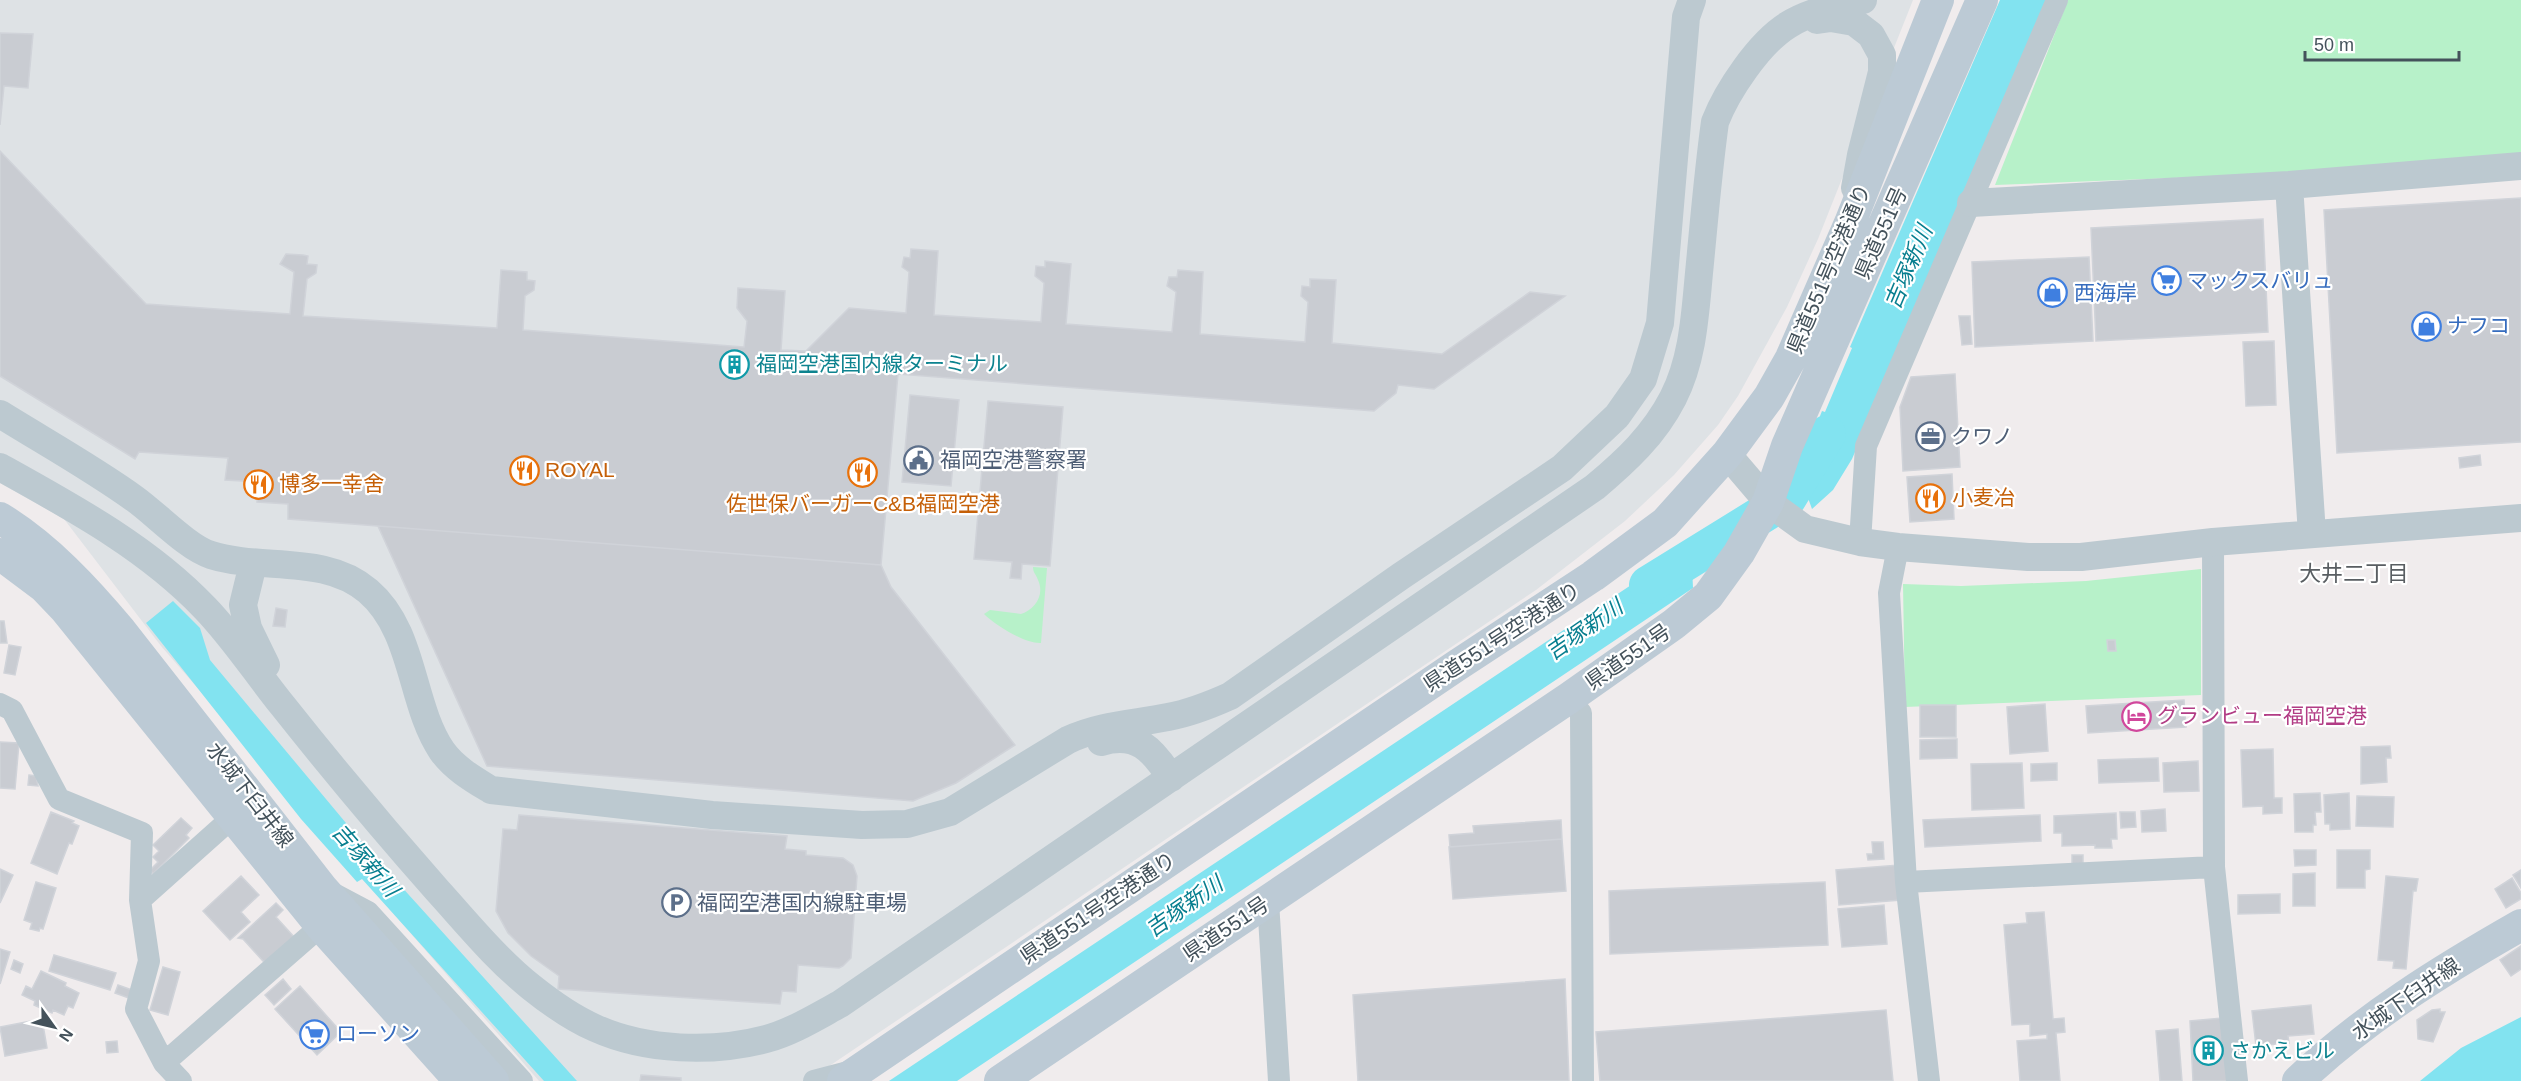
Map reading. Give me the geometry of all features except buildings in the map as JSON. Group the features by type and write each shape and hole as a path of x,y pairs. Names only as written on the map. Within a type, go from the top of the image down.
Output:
{"main road":[{"name":"県道551号空港通り","path":"850,1075 1593,576 1665,523 1727,454 1769,397 1791,358 1850,223 1938,0"},
{"name":"県道551号","path":"1000,1081 1569,698 1674,624 1708,596 1739,553 1759,491 1787,446 1982,0"},
{"name":"水城下臼井線","path":"0,518 51,557 92,596 322,888 493,1081"},
{"name":"水城下臼井線","path":"0,554 44,587 65,609 321,926 460,1081"},
{"name":"水城下臼井線","path":"2298,1081 2372,1020 2425,982 2521,925"}],"street":[{"path":"0,414 135,499 195,547 209,555 253,564 289,565 332,571 367,590 386,611 399,637 427,721 442,751 462,773 491,790 712,815 862,825 907,824 950,812 1087,731 1171,717 1202,708 1230,696 1401,576 1562,468 1617,416 1643,378 1660,323 1686,16 1692,0"},
{"path":"0,467 78,510 159,567 206,609 283,706 433,885 503,963 531,987 566,1012 596,1029 627,1039 674,1047 738,1045 769,1038 805,1024 840,1004 1595,487 1624,463 1650,435 1673,398 1687,362 1693,331 1715,122 1726,96 1759,52 1787,25 1827,9 1863,0"},
{"path":"1860,542 1866,446 2057,0"},
{"path":"1787,25 1831,18 1854,22 1871,35 1882,55 1882,72 1861,155 1850,223"},
{"path":"1971,203 2289,185 2521,166"},
{"path":"2289,185 2312,534"},
{"path":"1727,454 1759,491 1805,529 1860,542 1898,547 2028,557 2081,557 2213,542 2521,518"},
{"path":"2213,542 2214,867 2237,1081"},
{"path":"1898,547 1889,593 1906,882 1929,1081"},
{"path":"253,564 243,605 248,628 283,706"},
{"path":"1569,698 1581,713 1583,1081"},
{"path":"0,704 12,710 59,799 142,833 140,900 148,962 136,1009 164,1063 181,1081"},
{"path":"1030,764 1053,759 1110,739 1130,740 1139,742 1157,758 1171,778"},
{"path":"140,900 233,816"},
{"path":"1906,882 2214,867"},
{"path":"322,888 368,912 522,1081"},
{"path":"1268,901 1279,1081"},
{"path":"164,1063 321,926"},
{"path":"814,1081 850,1075"}],"shaded area":[{"path":"0,0 1913,0 1818,239 1787,307 1738,396 1718,425 1674,475 1625,521 1536,590 807,1081 539,1081 161,646 64,519 0,483"}],"green space":[{"path":"2068,0 2521,0 2521,154 2300,173 1995,185"},
{"path":"1033,567 1047,568 1041,643 1011,633 984,614 990,610 1021,614 1031,609 1040,591"},
{"path":"2201,569 2201,695 1905,707 1903,584 1961,586 2086,581"}],"water":[{"path":"2000,0 2049,0 1852,459 1833,490 1812,509 1795,462 1805,453 1822,411 1825,412 1852,348 1850,347"},
{"path":"1691,545 1693,588 957,1081 889,1081"},
{"path":"173,601 200,628 210,660 371,853 577,1081 544,1081 362,879 357,882 301,819 146,623"},
{"path":"2521,1017 2521,1081 2420,1081 2461,1048"}],"waterway":[{"name":"吉塚新川","path":"1648,585 1787,499 1827,434"}],"place":[{"name":"マックスバリュ","path":"2166,281"},
{"name":"西海岸","path":"2053,293"},
{"name":"ナフコ","path":"2426,326"},
{"name":"福岡空港国内線ターミナル","path":"735,364"},
{"name":"クワノ","path":"1930,437"},
{"name":"福岡空港警察署","path":"919,460"},
{"name":"ROYAL","path":"524,470"},
{"name":"佐世保バーガーC&B福岡空港","path":"863,473"},
{"name":"博多一幸舍","path":"258,484"},
{"name":"小麦冶","path":"1931,498"},
{"name":"グランビュー福岡空港","path":"2136,716"},
{"name":"福岡空港国内線駐車場","path":"676,903"},
{"name":"ローソン","path":"315,1034"},
{"name":"さかえビル","path":"2209,1051"}],"district":[{"name":"大井二丁目","path":"2354,573"}]}
